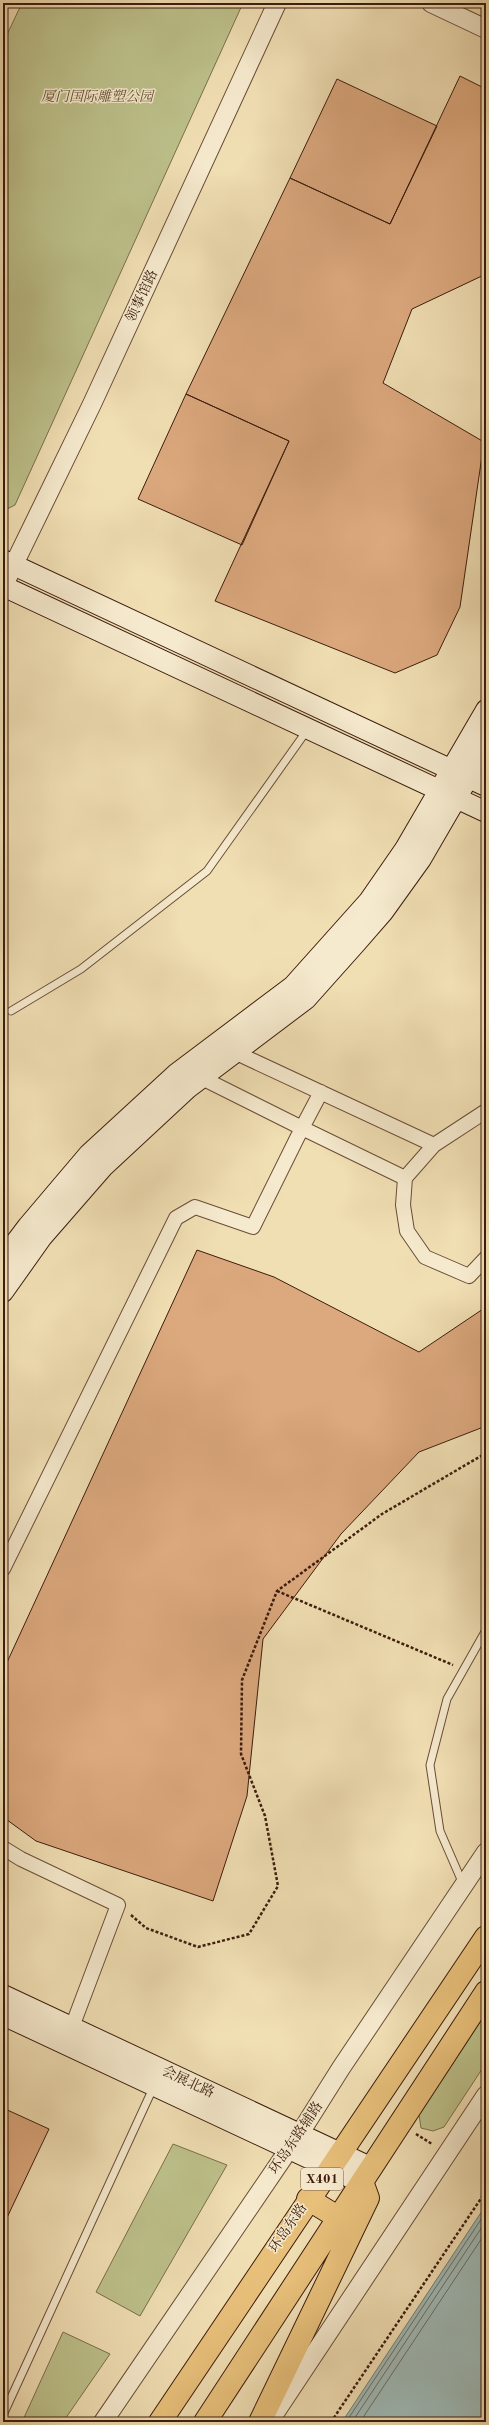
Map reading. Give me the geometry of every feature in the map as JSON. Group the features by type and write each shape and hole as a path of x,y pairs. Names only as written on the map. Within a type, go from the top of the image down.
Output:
{"main road":[{"path":"8,563 486,786"},
{"path":"3,587 486,812"},
{"path":"3,1259 28,1226 89,1154 183,1069 293,986 347,926 387,876 447,794 459,774 486,710"},
{"path":"459,774 486,747"},
{"path":"3,1292 42,1237 103,1167 201,1078 306,999 379,918 421,859 447,794"},
{"name":"环岛东路","path":"160,2422 308,2199 486,1937"},
{"name":"X401","path":"205,2422 486,1992"},
{"name":"会展北路","path":"3,1996 72,2028 294,2141 367,2175"},
{"name":"会展北路","path":"3,2015 154,2085 294,2141"},
{"path":"260,2422 368,2198 367,2175"},
{"path":"308,2199 339,2218"}],"street":[{"name":"领事馆路","path":"3,587 8,563 92,404 277,3"},
{"path":"431,3 486,29"},
{"path":"216,1044 434,1145"},
{"path":"183,1069 405,1178"},
{"path":"3,1569 176,1218 195,1207 253,1227 321,1092"},
{"path":"486,1111 434,1145 405,1178 403,1205 407,1231 425,1256 469,1276 486,1258"},
{"path":"3,1848 21,1859 118,1904 72,2028"},
{"name":"环岛东路辅路","path":"103,2422 294,2141 486,1852"},
{"path":"269,2422 446,2153 486,2095"}],"lane":[{"path":"11,1011 81,969 207,870 308,729"},
{"path":"463,1886 440,1831 430,1765 447,1698 486,1630"},
{"path":"3,2415 154,2085"}],"path":[{"path":"118,1904 146,1928 198,1947 249,1934 278,1886 265,1816 241,1754 242,1680 277,1591 382,1514 486,1453"},
{"path":"277,1591 464,1669"},
{"path":"401,2124 446,2153"},
{"path":"331,2422 486,2191"}],"green space":[{"name":"厦门国际雕塑公园","path":"22,3 243,3 15,505 3,511 3,43"},
{"path":"486,2013 486,2063 444,2127 433,2131 421,2128 419,2115"},
{"path":"173,2144 227,2165 140,2316 96,2292"},
{"path":"63,2332 110,2354 63,2422 22,2422"}],"water":[{"path":"486,2205 486,2422 342,2422"}],"building":[{"path":"460,76 486,89 486,274 412,309 383,383 484,442 460,607 437,655 395,673 215,601 289,441 186,394 290,178 390,224"},
{"path":"337,79 437,126 390,224 290,178"},
{"path":"186,394 289,441 242,545 138,499"},
{"path":"197,1250 274,1277 419,1352 486,1307 486,1426 419,1452 341,1534 263,1639 247,1796 213,1901 36,1841 3,1817 3,1671"},
{"path":"3,2108 49,2129 3,2226"}]}
